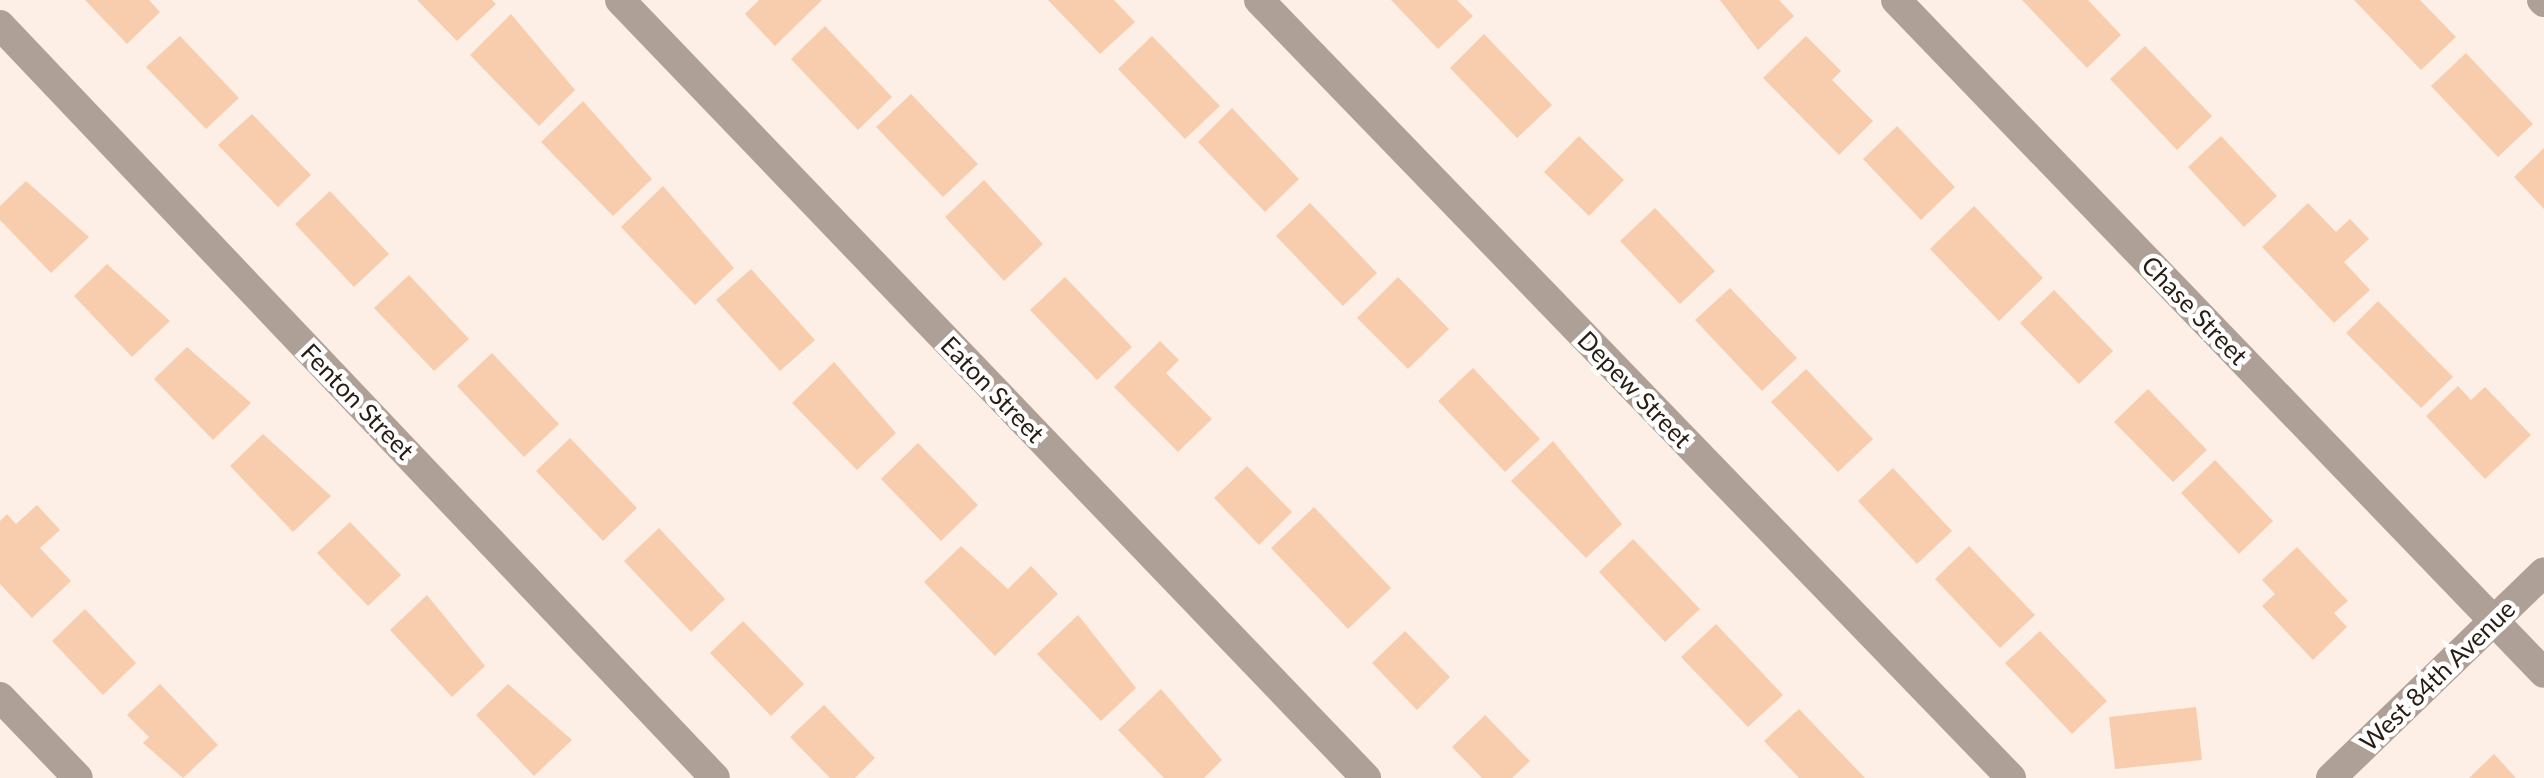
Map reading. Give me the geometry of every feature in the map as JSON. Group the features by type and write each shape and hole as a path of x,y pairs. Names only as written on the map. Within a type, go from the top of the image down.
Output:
{"street":[{"name":"Eaton Street","path":"620,0 1366,778"},
{"name":"Depew Street","path":"1259,0 2011,778"},
{"name":"Chase Street","path":"1896,0 2544,673"},
{"name":"Fenton Street","path":"0,25 716,778"},
{"name":"West 84th Avenue","path":"2330,778 2544,572"},
{"path":"0,696 78,778"}],"building":[{"path":"85,0 149,0 160,12 127,44"},
{"path":"417,0 492,0 496,4 457,41"},
{"path":"759,0 822,0 775,46 745,14"},
{"path":"1048,0 1114,0 1135,22 1100,54"},
{"path":"1391,0 1457,0 1473,16 1438,49"},
{"path":"1720,0 1779,0 1794,16 1758,50"},
{"path":"2022,0 2088,0 2121,35 2087,68"},
{"path":"2354,0 2420,0 2456,37 2421,70"},
{"path":"511,14 575,90 539,126 470,55"},
{"path":"825,26 892,97 858,130 791,59"},
{"path":"1484,34 1552,105 1517,138 1450,68"},
{"path":"180,36 239,98 206,129 146,67"},
{"path":"1152,36 1220,106 1185,139 1118,69"},
{"path":"1806,36 1841,71 1832,80 1873,121 1839,155 1763,78"},
{"path":"2145,46 2212,116 2177,150 2110,79"},
{"path":"2466,53 2533,124 2498,157 2431,86"},
{"path":"911,94 978,164 943,197 876,127"},
{"path":"583,101 652,179 613,216 541,142"},
{"path":"1232,108 1299,179 1265,212 1198,142"},
{"path":"252,114 311,175 278,207 218,145"},
{"path":"1897,126 1955,187 1921,220 1863,159"},
{"path":"1579,136 1624,180 1589,216 1544,172"},
{"path":"2221,136 2277,196 2244,227 2188,167"},
{"path":"2544,148 2544,209 2514,177"},
{"path":"984,180 1043,244 1004,281 945,217"},
{"path":"26,181 89,237 51,273 0,220 0,206"},
{"path":"663,186 734,268 695,305 621,227"},
{"path":"330,191 389,254 354,287 295,224"},
{"path":"1310,203 1377,273 1343,306 1276,236"},
{"path":"2308,203 2336,232 2350,219 2369,239 2344,262 2370,290 2334,323 2262,247"},
{"path":"1974,206 2043,278 1999,321 1930,249"},
{"path":"1655,208 1715,271 1680,304 1620,241"},
{"path":"107,264 170,321 132,357 74,296"},
{"path":"751,269 815,340 780,371 716,300"},
{"path":"409,275 469,339 434,371 374,308"},
{"path":"1065,277 1132,347 1097,380 1030,310"},
{"path":"1398,277 1449,329 1408,369 1357,318"},
{"path":"1730,288 1797,358 1762,391 1695,320"},
{"path":"2054,290 2113,351 2079,384 2020,323"},
{"path":"2378,301 2453,377 2421,408 2346,333"},
{"path":"1160,341 1179,360 1166,373 1212,419 1178,452 1114,387"},
{"path":"187,347 251,403 213,440 154,379"},
{"path":"492,353 559,424 524,457 457,386"},
{"path":"834,362 896,433 857,470 792,403"},
{"path":"1473,368 1540,439 1505,472 1438,401"},
{"path":"1806,369 1873,439 1838,472 1771,402"},
{"path":"2458,386 2471,400 2485,387 2531,435 2485,479 2426,416"},
{"path":"2148,389 2207,450 2173,482 2114,422"},
{"path":"263,434 331,496 293,532 230,466"},
{"path":"570,438 637,508 603,541 536,471"},
{"path":"1553,441 1622,524 1586,558 1511,481"},
{"path":"918,443 978,505 941,541 881,479"},
{"path":"2215,460 2273,521 2239,554 2181,493"},
{"path":"1247,466 1292,512 1259,545 1214,498"},
{"path":"1893,468 1952,531 1917,564 1858,501"},
{"path":"37,505 60,530 40,548 71,581 32,618 0,584 0,521 7,514 16,524"},
{"path":"1314,507 1391,588 1348,629 1271,548"},
{"path":"350,522 401,575 368,606 317,553"},
{"path":"659,528 725,599 691,632 624,561"},
{"path":"1633,539 1700,609 1665,642 1599,572"},
{"path":"961,546 1008,589 1031,566 1058,594 995,656 924,582"},
{"path":"1969,546 2035,615 2000,648 1935,579"},
{"path":"2297,547 2348,601 2334,613 2347,627 2313,660 2262,606 2275,594 2262,580"},
{"path":"427,595 485,666 452,697 390,630"},
{"path":"85,609 136,663 103,695 52,641"},
{"path":"1078,615 1136,688 1101,721 1037,654"},
{"path":"743,621 804,684 771,716 710,653"},
{"path":"1716,624 1783,695 1748,727 1681,657"},
{"path":"1405,631 1450,677 1417,710 1372,663"},
{"path":"2040,631 2107,701 2072,734 2005,663"},
{"path":"160,684 218,745 183,778 143,743 149,737 127,715"},
{"path":"508,684 572,740 534,776 476,715"},
{"path":"1161,689 1222,760 1204,778 1164,778 1118,730"},
{"path":"824,705 875,758 855,778 830,778 790,737"},
{"path":"2196,707 2202,760 2115,769 2109,717"},
{"path":"1799,709 1865,778 1799,778 1764,741"},
{"path":"1485,715 1530,761 1512,778 1482,778 1452,747"},
{"path":"2494,754 2516,778 2469,778"}]}
